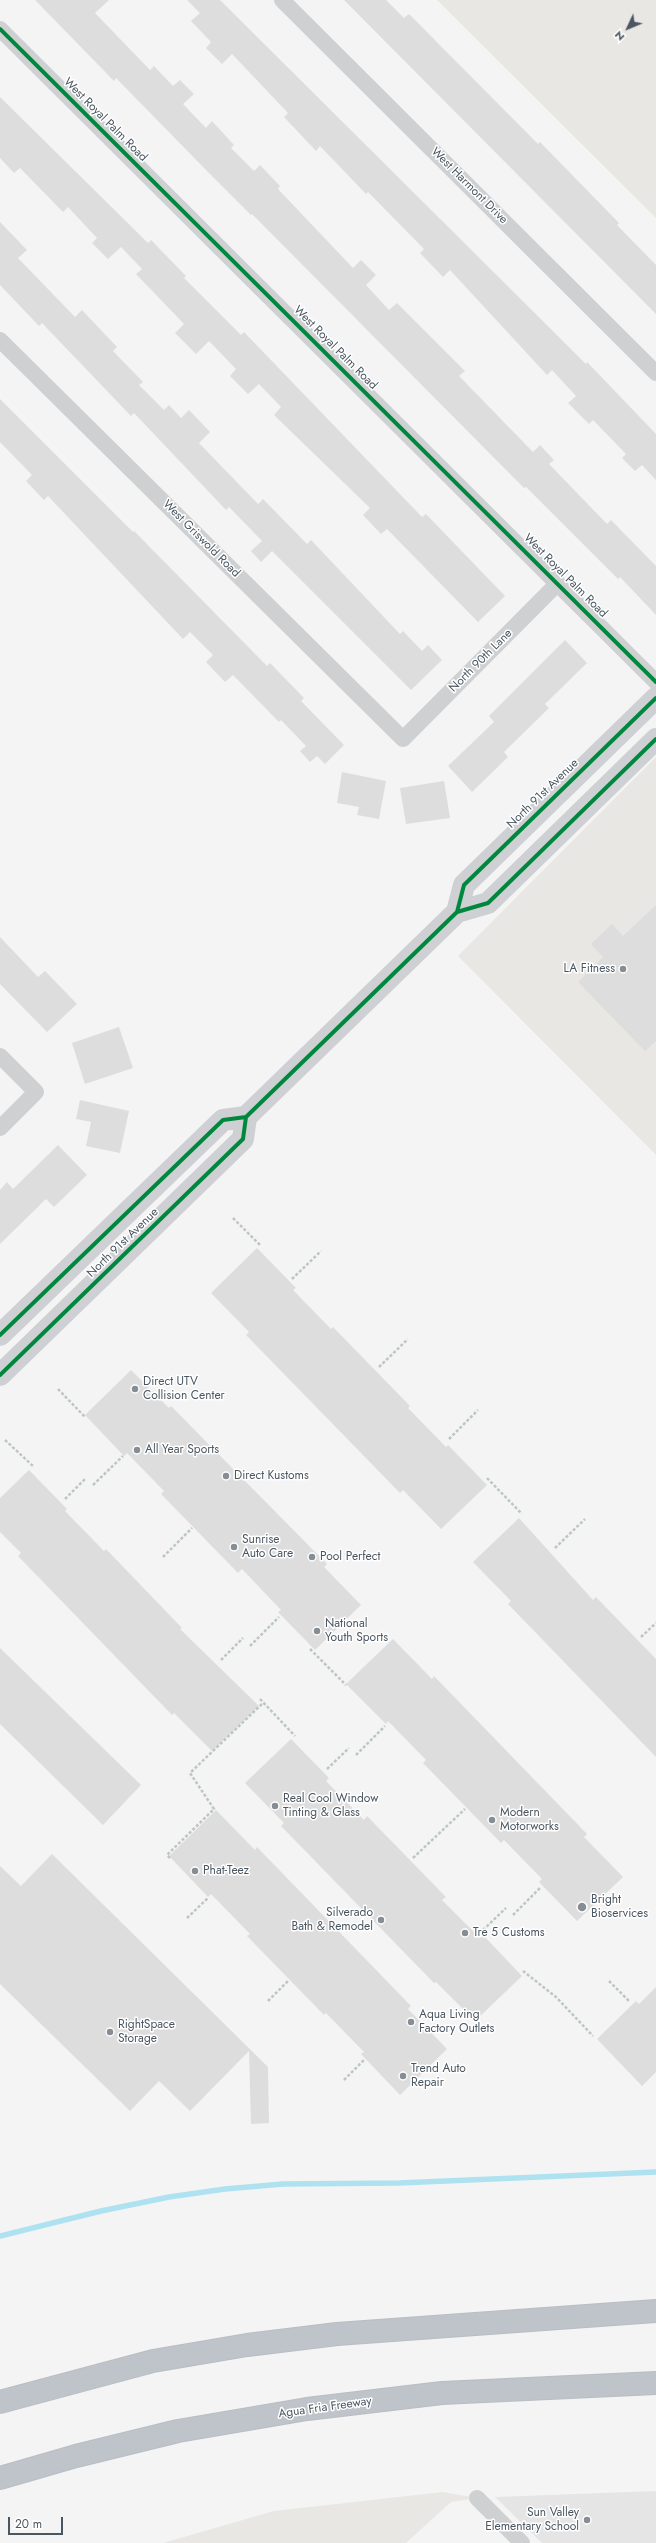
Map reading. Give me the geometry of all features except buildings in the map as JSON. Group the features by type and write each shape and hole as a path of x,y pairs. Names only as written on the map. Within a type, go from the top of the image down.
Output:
{"highway":[{"path":"0,2402 152,2361 247,2345 337,2334 656,2311"},
{"name":"Agua Fria Freeway","path":"0,2478 76,2456 178,2431 307,2409 457,2392 656,2383"}],"main road":[{"name":"North 91st Avenue","path":"457,912 464,885 656,698"},
{"path":"582,810 606,769 656,718"},
{"path":"246,1117 457,912 488,903 656,739"},
{"name":"North 91st Avenue","path":"0,1334 223,1120 246,1117 243,1139 0,1375"}],"street":[{"name":"West Harmont Drive","path":"282,0 656,373"},
{"name":"West Royal Palm Road","path":"0,30 656,682"},
{"name":"West Griswold Road","path":"0,340 403,739"},
{"name":"North 90th Lane","path":"403,739 558,583"},
{"path":"0,1056 36,1092 0,1128"},
{"path":"477,2498 522,2543"}],"path":[{"path":"233,1218 260,1245"},
{"path":"292,1279 321,1251"},
{"path":"379,1368 408,1339"},
{"path":"58,1389 85,1417"},
{"path":"449,1439 478,1410"},
{"path":"5,1440 33,1466"},
{"path":"93,1485 123,1456"},
{"path":"65,1499 86,1478"},
{"path":"487,1478 522,1514"},
{"path":"555,1548 585,1519"},
{"path":"163,1557 192,1528"},
{"path":"250,1646 279,1617"},
{"path":"641,1637 656,1623"},
{"path":"221,1660 243,1638"},
{"path":"310,1649 346,1685"},
{"path":"260,1699 295,1736"},
{"path":"170,1858 167,1855 214,1809 190,1773 263,1703"},
{"path":"356,1755 385,1726"},
{"path":"327,1769 349,1748"},
{"path":"413,1858 465,1809"},
{"path":"513,1915 541,1887"},
{"path":"188,1918 208,1898"},
{"path":"483,1930 506,1908"},
{"path":"523,1971 556,1997 593,2036"},
{"path":"268,2001 288,1981"},
{"path":"609,1981 629,2002"},
{"path":"344,2080 364,2060"}],"shaded area":[{"path":"437,0 656,0 656,218"},
{"path":"656,757 656,1155 458,956"},
{"name":"Sun Valley Elementary School","path":"656,2491 656,2543 542,2543 495,2497"},
{"path":"443,2492 477,2498 451,2502 406,2543 163,2543 274,2511"}],"waterway":[{"path":"0,2236 101,2211 169,2197 225,2189 283,2184 399,2183 656,2172"}],"cycle path":[{"path":"0,29 656,682"},
{"path":"457,912 464,885 656,698"},
{"path":"0,1335 223,1120 246,1117 457,912 488,903 656,739"},
{"path":"0,1375 243,1139 246,1117"}],"place":[{"name":"LA Fitness","path":"623,969"},
{"name":"Direct UTV Collision Center","path":"135,1389"},
{"name":"All Year Sports","path":"137,1450"},
{"name":"Direct Kustoms","path":"226,1476"},
{"name":"Sunrise Auto Care","path":"234,1547"},
{"name":"Pool Perfect","path":"312,1557"},
{"name":"National Youth Sports","path":"317,1631"},
{"name":"Real Cool Window Tinting & Glass","path":"275,1806"},
{"name":"Modern Motorworks","path":"492,1820"},
{"name":"Phat-Teez","path":"195,1871"},
{"name":"Bright Bioservices","path":"582,1907"},
{"name":"Silverado Bath & Remodel","path":"381,1920"},
{"name":"Tre 5 Customs","path":"465,1933"},
{"name":"Aqua Living Factory Outlets","path":"411,2022"},
{"name":"RightSpace Storage","path":"110,2032"},
{"name":"Trend Auto Repair","path":"403,2076"},
{"name":"Sun Valley Elementary School","path":"587,2520"}]}
